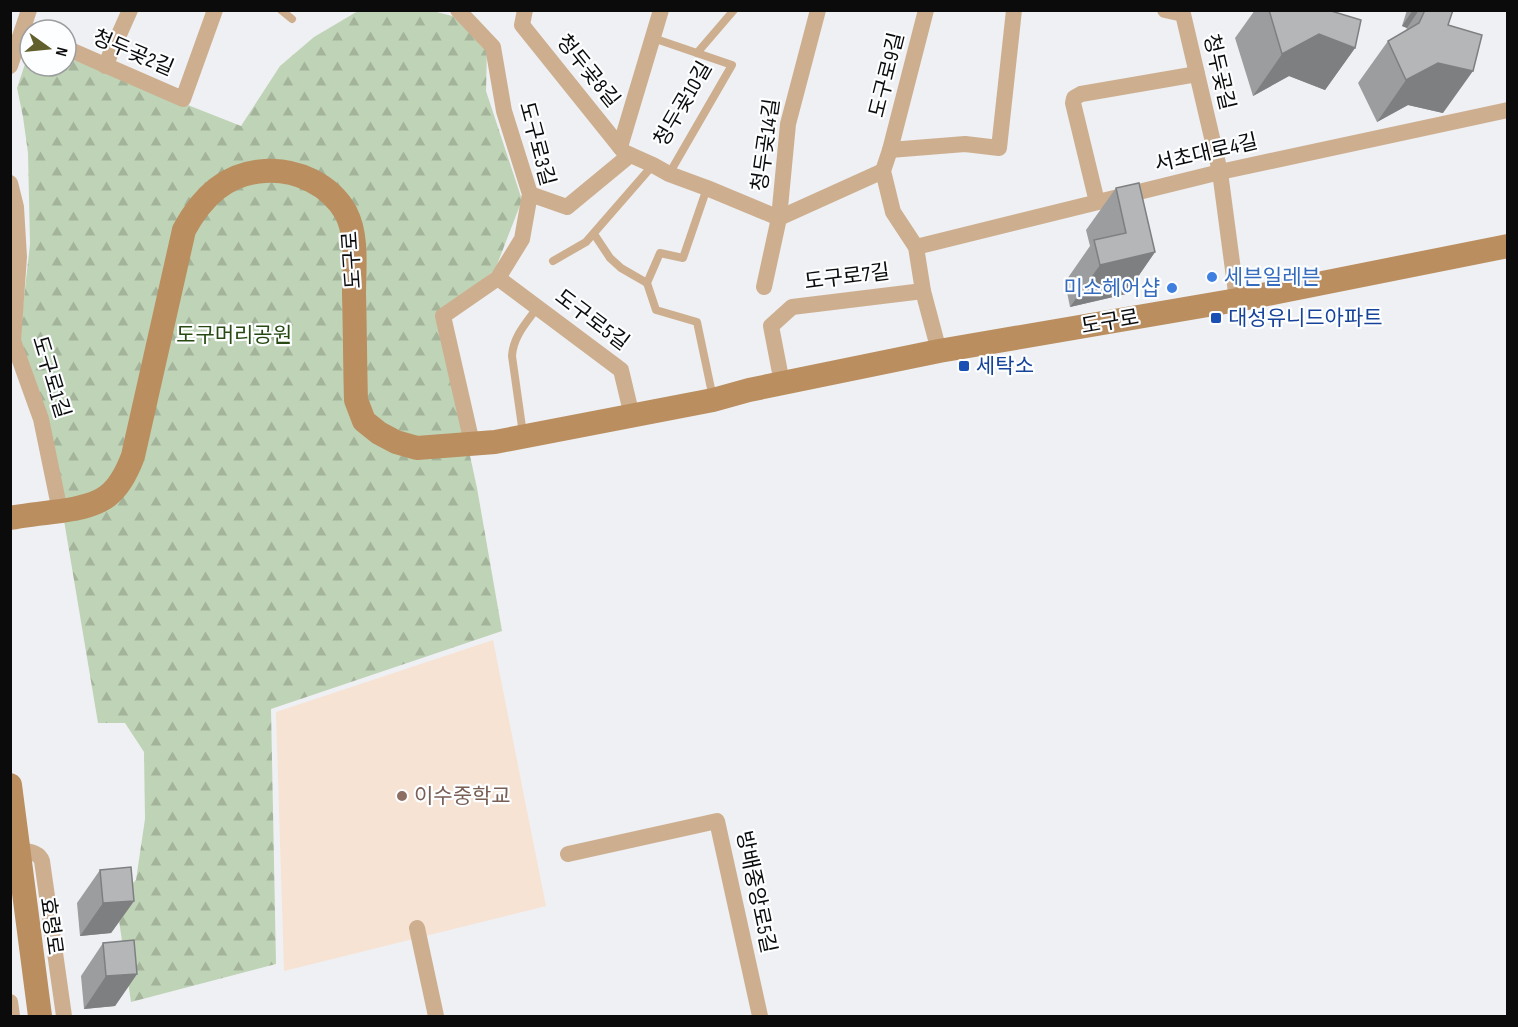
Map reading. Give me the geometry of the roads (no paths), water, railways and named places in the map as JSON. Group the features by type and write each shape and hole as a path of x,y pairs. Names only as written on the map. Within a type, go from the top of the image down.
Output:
{"street":[{"path":"105,66 130,10"},
{"name":"청두곶2길","path":"78,54 183,99 215,10"},
{"name":"도구로3길","path":"458,10 493,47 504,111 530,194 522,239 498,278 442,316 472,444"},
{"name":"청두곶8길","path":"525,10 522,25 625,151 669,174 779,218"},
{"name":"청두곶10길","path":"625,151 662,10"},
{"name":"청두곶14길","path":"764,287 779,218 788,124 818,10"},
{"name":"도구로9길","path":"883,171 926,10"},
{"name":"도구로9길","path":"890,150 965,144 999,148 1014,10"},
{"name":"청두곶길","path":"1165,10 1183,14 1220,172 1237,300"},
{"path":"10,66 18,49"},
{"path":"1097,202 1073,103 1074,98 1081,94 1197,74"},
{"name":"서초대로4길","path":"916,247 1220,172 1508,110"},
{"path":"530,194 567,207 625,151"},
{"name":"도구로","path":"10,518 86,507 103,500 116,489 126,474 133,456 184,230 193,212 223,183 240,174 251,172 274,170 302,175 326,191 345,212 353,239 356,400 364,421 379,433 396,442 417,448 472,444 524,436 713,400 749,390 939,351 1237,300 1508,246"},
{"path":"779,218 883,171 893,212 916,247 923,291 939,351"},
{"name":"도구로1길","path":"10,183 19,257 14,341 41,419 60,511"},
{"name":"도구로5길","path":"498,278 621,370 632,416"},
{"name":"도구로7길","path":"782,383 771,326 792,307 923,291"},
{"name":"효령로","path":"10,785 15,854 40,1017"},
{"name":"방배중앙로5길","path":"568,854 717,821 760,1017"},
{"name":"효령로","path":"15,854 36,854 42,861 64,1017"},
{"path":"417,928 436,1017"},
{"path":"10,1002 12,1017"}],"lane":[{"path":"281,10 292,20"},
{"path":"697,53 734,10"},
{"name":"청두곶10길","path":"653,38 732,65 669,174"},
{"path":"553,261 586,242 653,165"},
{"path":"647,283 660,253 683,258 708,188"},
{"path":"594,234 610,258 621,268 647,283 656,310 697,322 713,400"},
{"path":"524,436 512,350 518,333 537,308"}],"place":[{"name":"세븐일레븐","path":"1212,277"},
{"name":"미소헤어샵","path":"1172,288"},
{"name":"대성유니드아파트","path":"1216,318"},
{"name":"세탁소","path":"964,366"},
{"name":"이수중학교","path":"402,796"}],"park label":[{"name":"도구머리공원","path":"234,335"}]}
